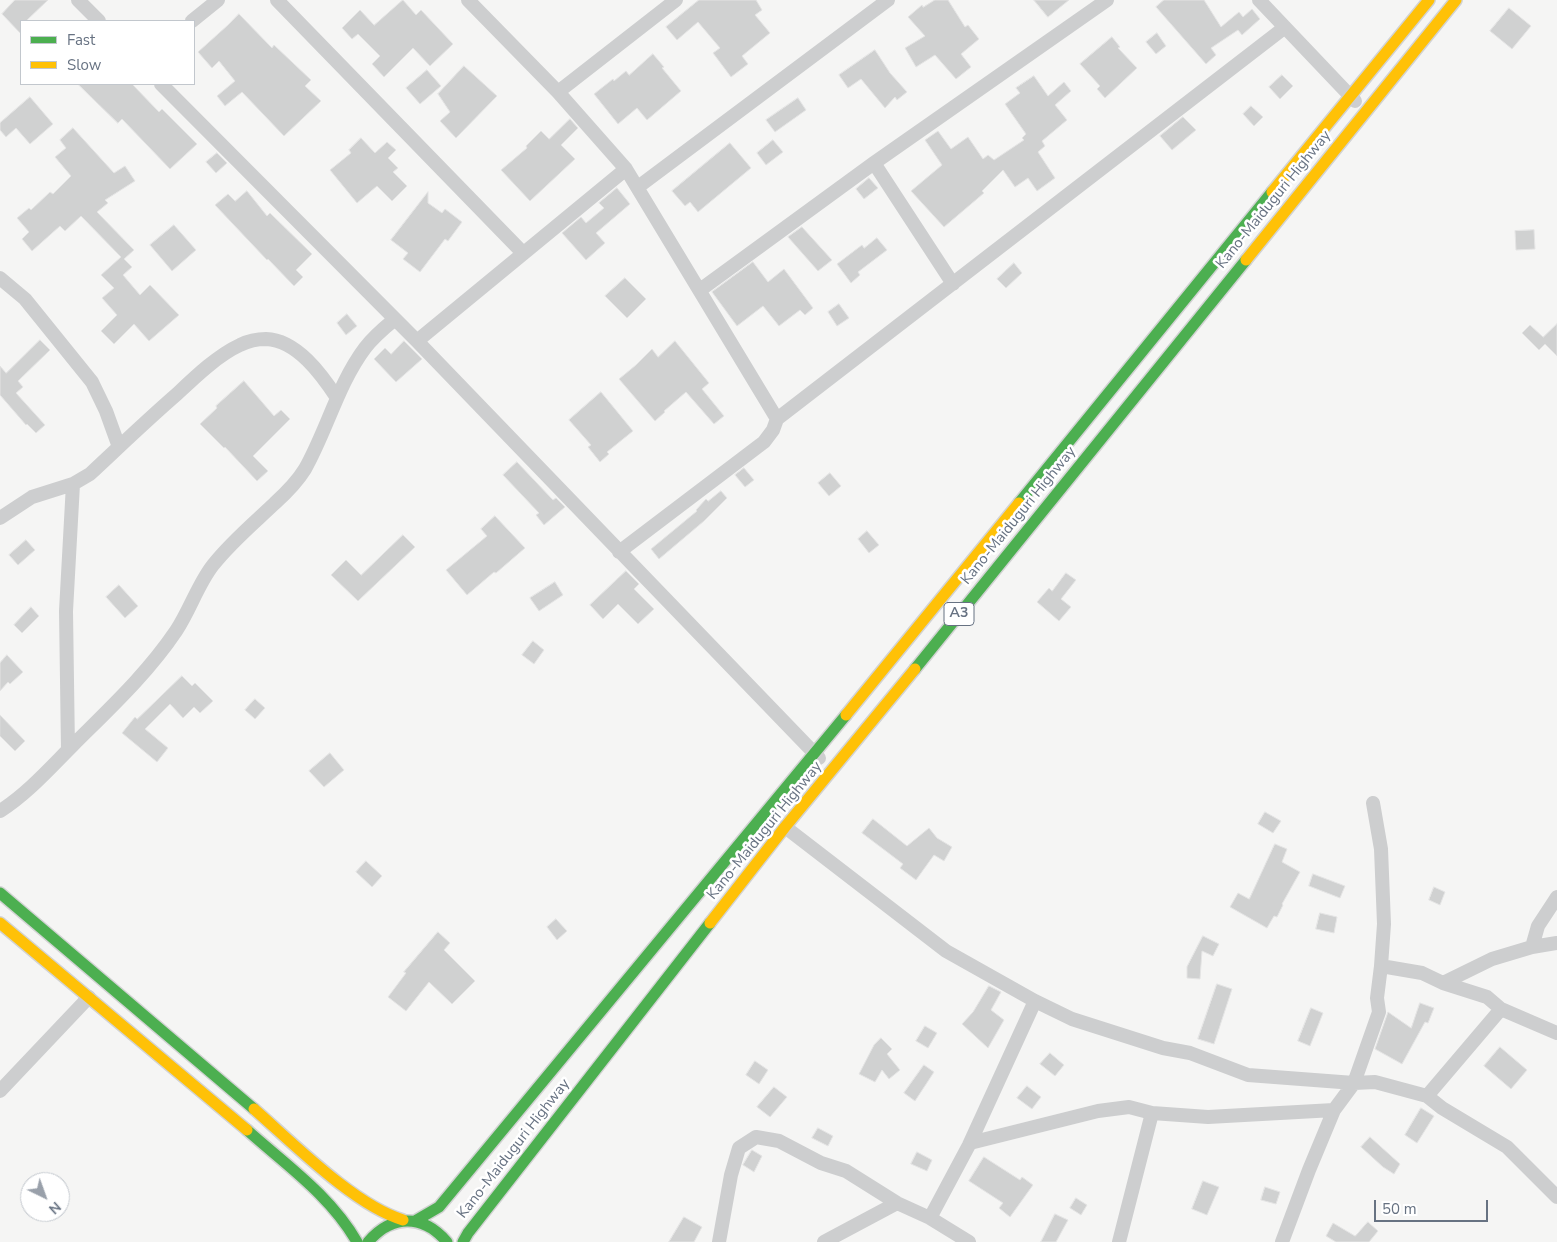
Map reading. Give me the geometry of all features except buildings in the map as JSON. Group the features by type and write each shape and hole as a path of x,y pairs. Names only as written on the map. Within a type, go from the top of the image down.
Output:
{"main road":[{"name":"Kano-Maiduguri Highway","path":"415,1221 439,1207 814,754 1429,0"},
{"name":"Kano-Maiduguri Highway","path":"463,1242 468,1232 785,828 1456,0"},
{"path":"0,892 339,1183 386,1215 427,1224 437,1230 447,1242"},
{"path":"0,923 221,1108 324,1198 347,1224 357,1242"},
{"path":"368,1242 380,1229 391,1223 403,1220"}],"street":[{"path":"78,0 98,20"},
{"path":"193,20 218,0"},
{"path":"277,0 523,253"},
{"path":"468,0 558,92 626,169 777,419"},
{"path":"558,92 676,0"},
{"path":"638,187 888,0"},
{"path":"700,290 874,163 1107,0"},
{"path":"1259,0 1366,111"},
{"path":"619,552 764,442 773,430 777,419 1284,28"},
{"path":"162,85 416,340 814,754 834,769"},
{"path":"874,163 953,284"},
{"path":"416,340 626,169"},
{"path":"0,278 25,299 92,382 106,411 119,447"},
{"path":"0,811 22,794 141,678 178,628 212,566 297,480 304,470 337,398 364,349 376,334 395,319"},
{"path":"0,518 32,497 72,484 90,474 198,375 239,345 254,340 268,339 284,345 303,356 319,371 337,398"},
{"path":"68,750 66,611 72,484"},
{"path":"1282,1242 1308,1170 1334,1110 1354,1083 1379,1012 1377,998 1384,924 1381,849 1373,803"},
{"path":"785,828 946,951 1035,1001 1072,1019 1163,1048 1190,1053 1248,1075 1354,1083 1375,1082 1427,1096 1442,1108 1507,1147 1557,1197"},
{"path":"1532,947 1538,926 1557,897"},
{"path":"1444,983 1492,959 1532,947 1557,943"},
{"path":"1381,966 1422,973 1444,983 1487,997 1501,1009 1557,1033"},
{"path":"0,1091 88,996"},
{"path":"930,1218 970,1143 1035,1001"},
{"path":"1427,1096 1501,1009"},
{"path":"970,1143 1098,1111 1129,1107 1152,1113 1208,1118 1334,1110"},
{"path":"1119,1242 1152,1113"},
{"path":"719,1242 731,1175 739,1148 756,1137 779,1142 821,1163 846,1171 897,1203 930,1218 969,1242"},
{"path":"824,1242 897,1203"}],"traffic: fast":[{"path":"1019,503 1272,192"},
{"path":"915,669 1246,260"},
{"path":"415,1221 439,1207 846,715"},
{"path":"0,893 254,1109"},
{"path":"463,1242 468,1233 710,923"},
{"path":"247,1130 321,1195 346,1225 357,1242"},
{"path":"368,1242 387,1226 397,1222 408,1221 428,1226 447,1242"}],"traffic: slow":[{"path":"1272,192 1429,0"},
{"path":"1246,260 1456,0"},
{"path":"846,715 1019,503"},
{"path":"710,923 785,827 915,669"},
{"path":"0,923 247,1130"},
{"path":"254,1109 345,1188 384,1212 403,1220"}]}
